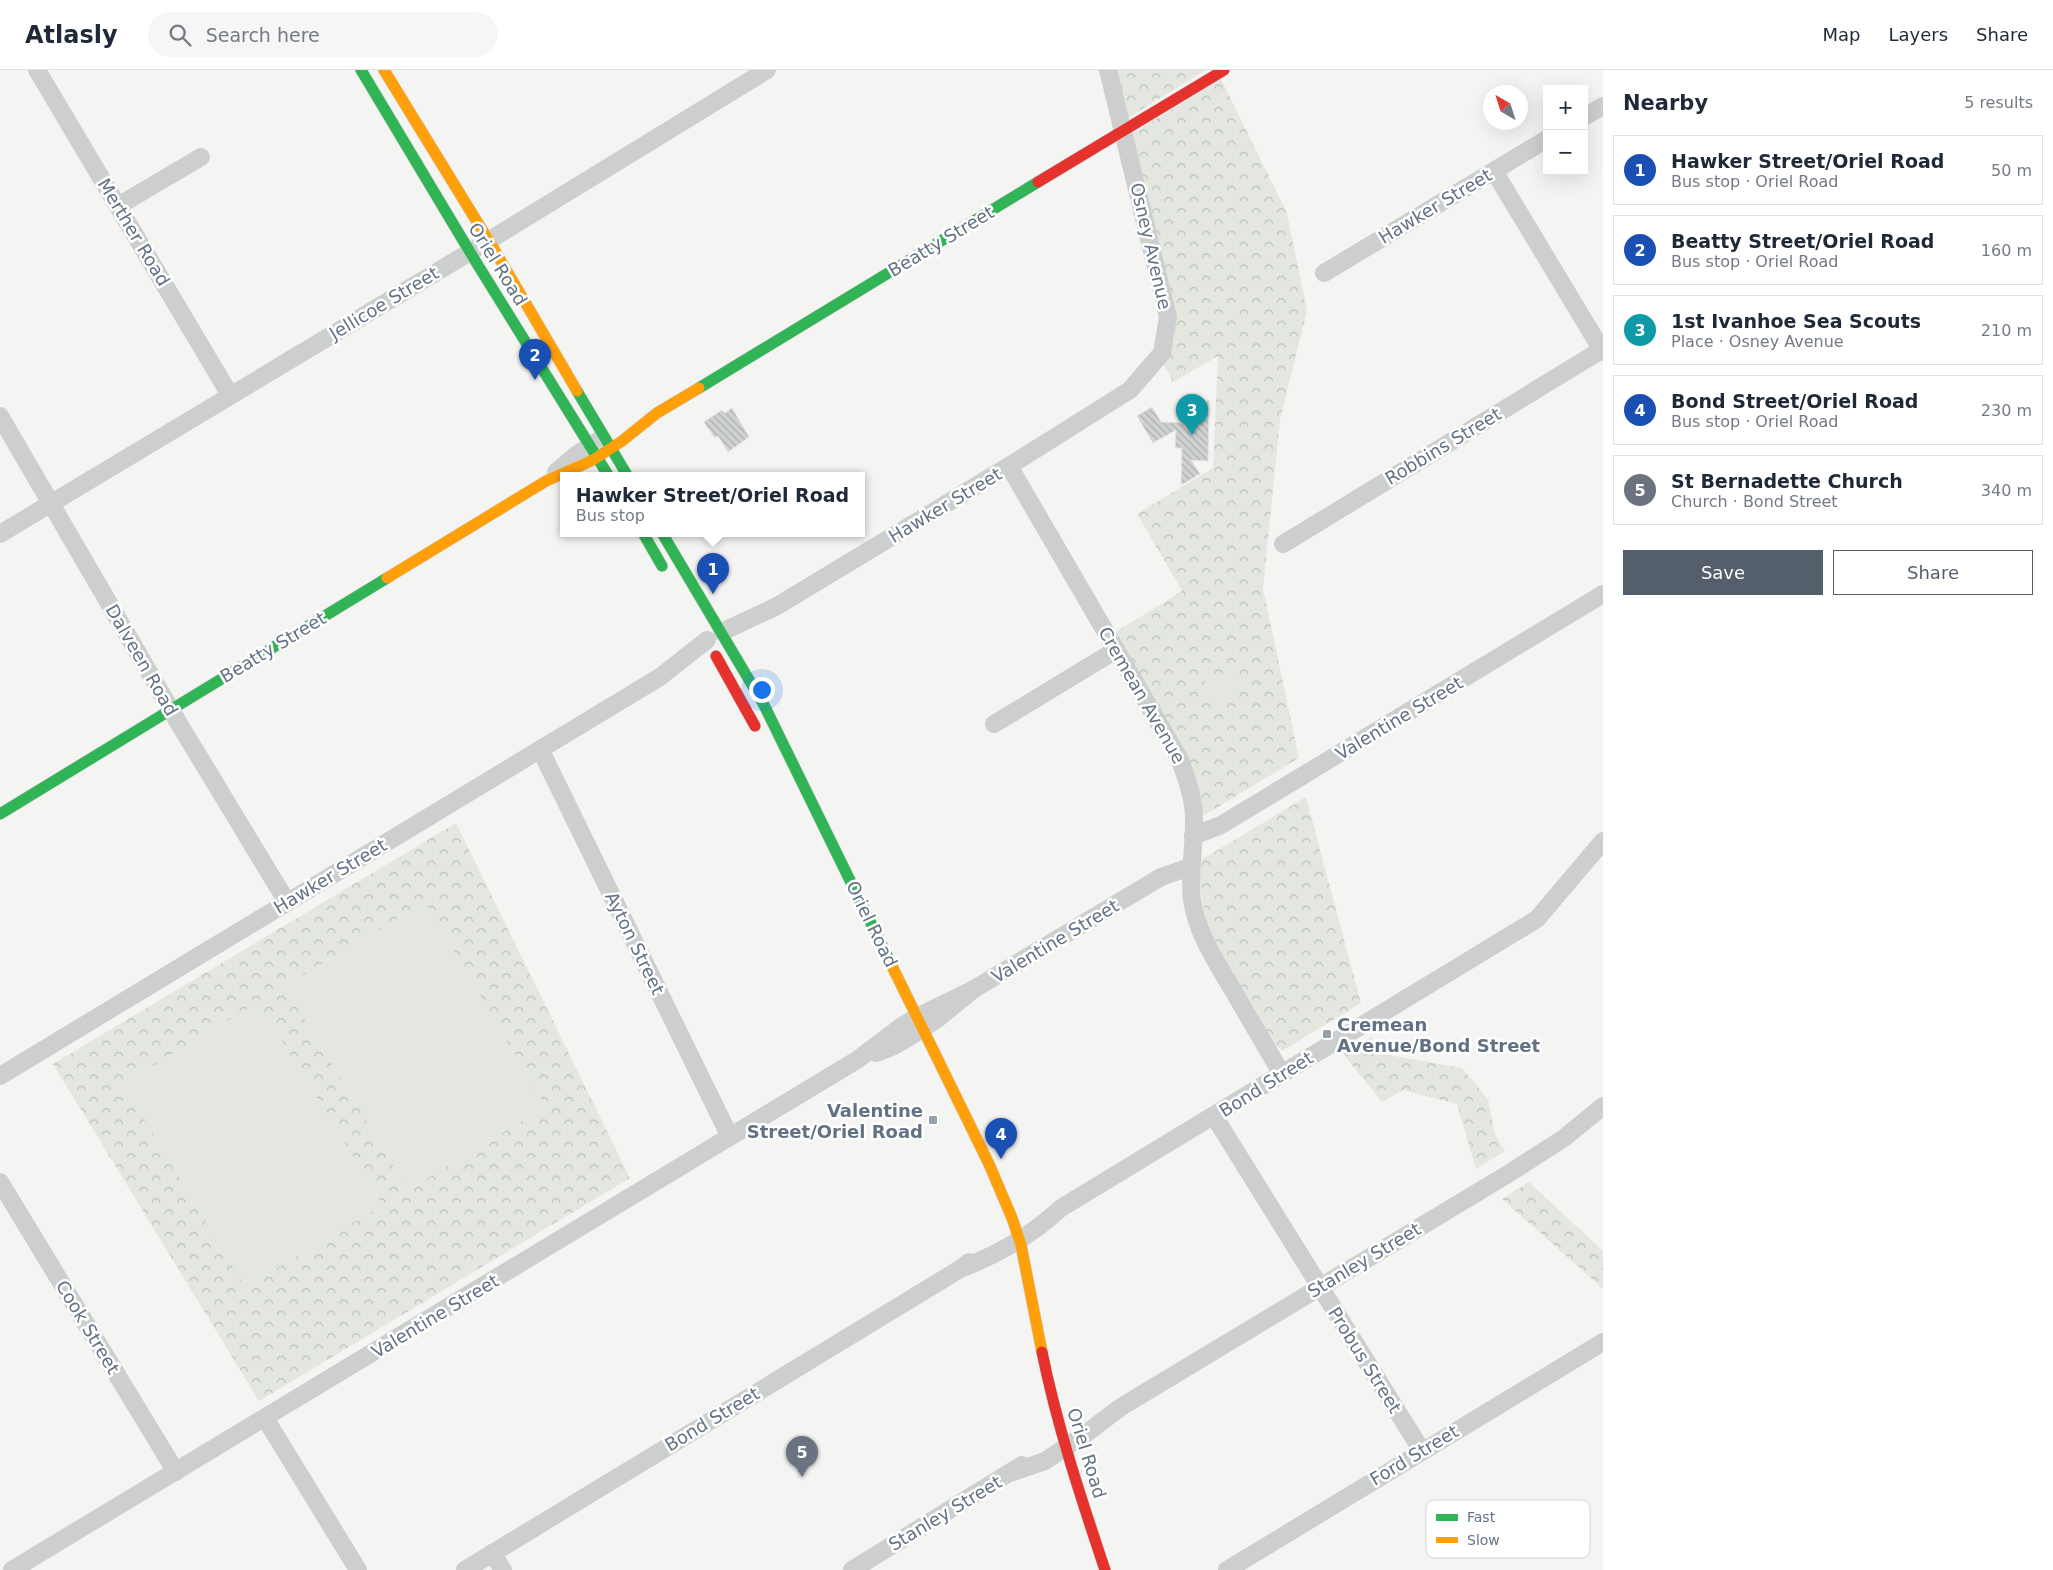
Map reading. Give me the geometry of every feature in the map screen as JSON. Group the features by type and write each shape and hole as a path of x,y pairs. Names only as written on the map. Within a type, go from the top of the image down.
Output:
{"main road":[{"name":"Oriel Road","path":"361,70 470,252 601,447 625,472"},
{"name":"Oriel Road","path":"384,70 488,240 601,447 607,472"},
{"name":"Beatty Street","path":"657,413 1224,70"},
{"name":"Beatty Street","path":"0,814 546,480"},
{"path":"644,537 667,574"},
{"name":"Oriel Road","path":"664,537 760,736"},
{"name":"Oriel Road","path":"715,640 764,705 910,1029 989,1164 1040,1345 1064,1442 1105,1570"},
{"name":"Oriel Road","path":"1011,1247 1040,1345"}],"street":[{"name":"Merther Road","path":"37,70 230,395"},
{"name":"Jellicoe Street","path":"0,534 470,252 767,70"},
{"name":"Osney Avenue","path":"1009,466 1130,390 1162,353 1168,317 1108,70"},
{"path":"1588,115 1603,106"},
{"name":"Hawker Street","path":"1324,273 1543,141"},
{"path":"118,206 201,157"},
{"path":"1494,171 1602,350"},
{"name":"Robbins Street","path":"1283,544 1602,350"},
{"name":"Beatty Street","path":"546,480 657,413"},
{"name":"Dalveen Road","path":"0,416 170,709 287,902"},
{"name":"Hawker Street","path":"0,1076 660,677 700,661 715,640 744,632 778,606 1009,466"},
{"name":"Cremean Avenue","path":"1009,466 1179,758 1190,789 1194,823 1190,867 1192,899 1201,933 1282,1074"},
{"name":"Valentine Street","path":"1193,836 1221,826 1603,594"},
{"path":"994,724 1116,650"},
{"name":"Ayton Street","path":"540,749 730,1137"},
{"name":"Bond Street","path":"464,1570 960,1269 1011,1247 1044,1224 1062,1208 1537,919 1600,851"},
{"name":"Valentine Street","path":"12,1570 857,1060 894,1046 910,1029 1161,877 1190,867"},
{"name":"Stanley Street","path":"852,1570 1064,1442 1081,1424 1121,1407 1508,1174 1564,1138 1603,1106"},
{"name":"Probus Street","path":"1214,1116 1422,1451"},
{"name":"Cook Street","path":"0,1182 176,1472"},
{"name":"Ford Street","path":"1227,1570 1603,1342"},
{"path":"265,1418 358,1570"},
{"path":"492,1553 502,1570"}],"green space":[{"path":"1114,70 1206,70 1126,119"},
{"path":"1221,79 1287,213 1307,311 1280,419 1263,589 1299,758 1205,815 1201,811 1114,633 1182,591 1137,514 1213,468 1218,356 1173,382 1164,365 1174,340 1173,311 1130,135"},
{"path":"1236,672 1239,696 1208,701 1204,677"},
{"path":"1306,797 1361,1003 1282,1051 1273,1043 1207,930 1199,878 1201,860"},
{"path":"456,823 630,1178 259,1401 53,1064"},
{"path":"425,902 546,1107 408,1190 285,986"},
{"path":"258,1002 383,1205 245,1287 123,1084"},
{"path":"1371,1037 1382,1054 1462,1068 1488,1099 1495,1135 1505,1151 1476,1169 1457,1104 1403,1090 1382,1102 1343,1054"},
{"path":"1529,1182 1603,1251 1603,1289 1502,1199"}],"building":[{"path":"1184,400 1209,401 1208,461 1191,460 1200,474 1181,485 1182,448 1175,448 1176,430 1153,443 1137,416 1152,407 1161,422 1183,423"},
{"path":"732,408 749,437 728,452 718,436 715,438 704,422 722,410 725,413"}],"traffic: fast":[{"path":"361,70 476,262 606,472"},
{"path":"699,388 1038,182"},
{"path":"577,391 625,472"},
{"path":"645,537 662,566"},
{"path":"664,537 764,705 890,962"},
{"path":"0,814 387,578"}],"traffic: slow":[{"path":"384,70 495,251 577,391"},
{"path":"566,472 593,460 622,441 657,413 699,388"},
{"path":"387,578 546,481 560,475"},
{"path":"890,962 989,1164 1012,1218 1021,1245 1042,1352"}],"traffic: jam":[{"path":"1038,182 1224,70"},
{"path":"716,656 755,726"},
{"path":"1042,1352 1062,1435 1105,1570"}],"place":[{"name":"Beatty Street/Oriel Road","path":"535,380"},
{"name":"1st Ivanhoe Sea Scouts","path":"1192,435"},
{"name":"Hawker Street/Oriel Road","path":"713,594"},
{"name":"Cremean Avenue/Bond Street","path":"1327,1034"},
{"name":"Valentine Street/Oriel Road","path":"933,1120"},
{"name":"Bond Street/Oriel Road","path":"1001,1159"},
{"name":"St Bernadette Church","path":"802,1477"}]}
